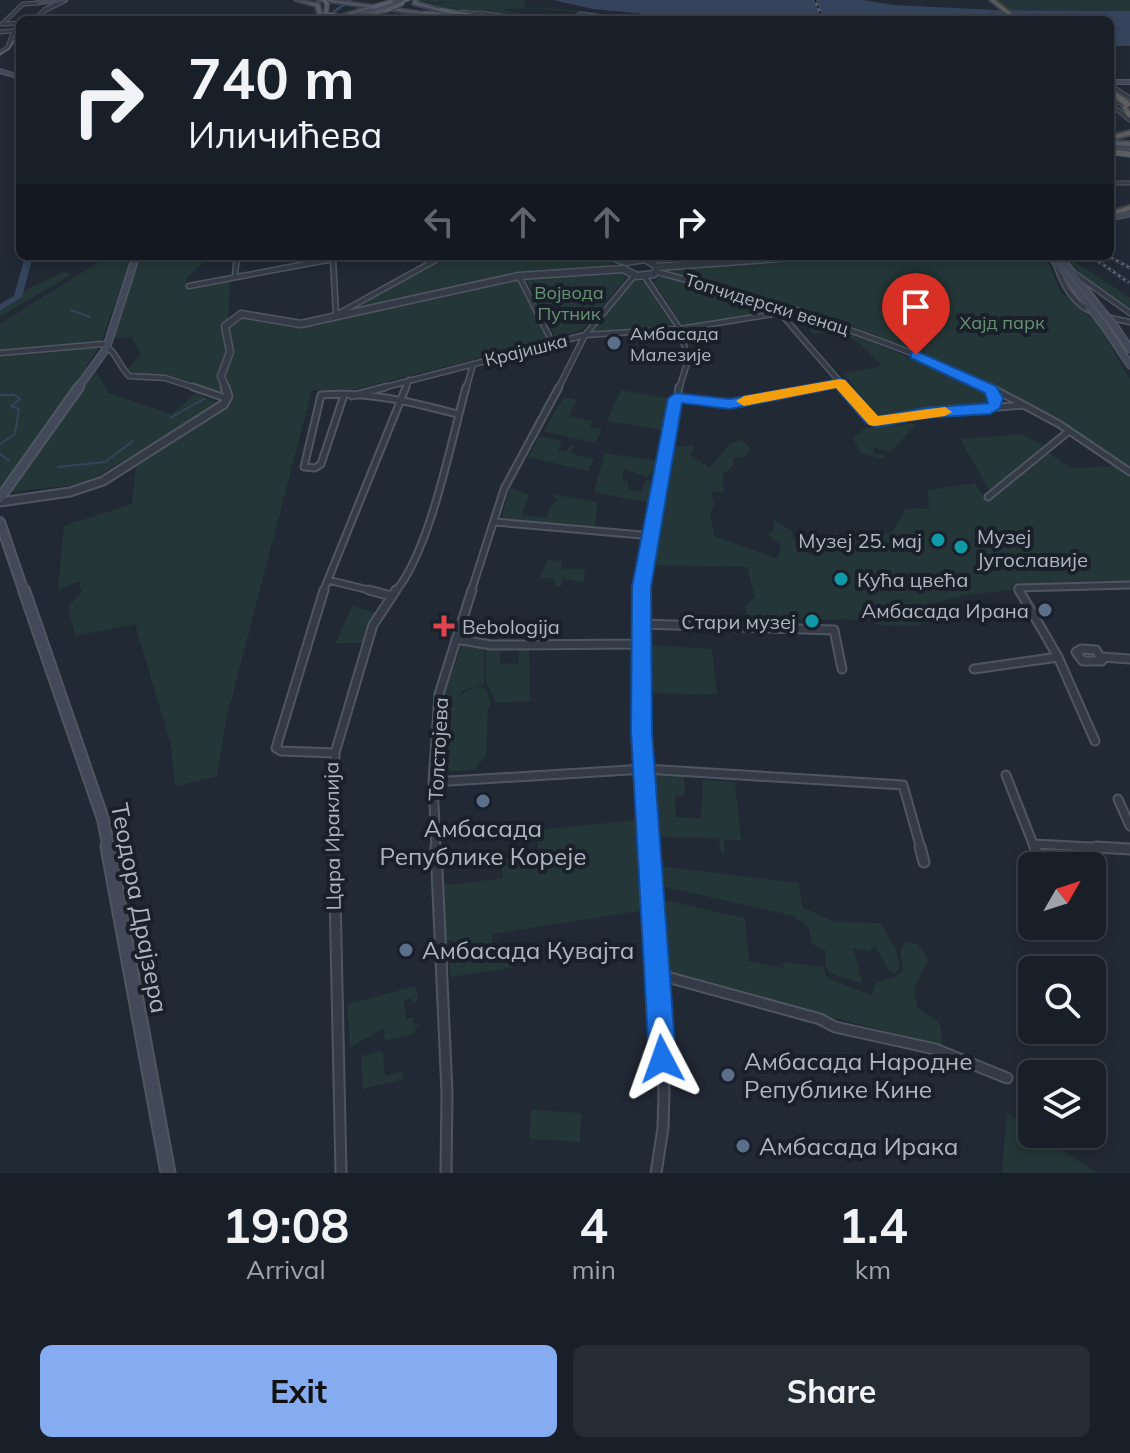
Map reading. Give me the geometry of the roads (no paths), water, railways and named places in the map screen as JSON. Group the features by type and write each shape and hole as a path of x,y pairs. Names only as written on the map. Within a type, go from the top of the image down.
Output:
{"highway":[{"path":"989,0 1010,16"}],"main road":[{"path":"297,0 343,1 433,12 480,14"},
{"path":"380,0 392,0"},
{"path":"345,16 415,0 414,5 419,7 471,16"},
{"path":"38,2 60,1"},
{"path":"320,1 325,14 336,16"},
{"path":"370,16 402,1"},
{"path":"362,16 402,1"},
{"path":"38,2 45,9"},
{"path":"369,4 424,13 470,16"},
{"path":"0,500 107,345 135,260"},
{"path":"1056,260 1130,365"},
{"path":"1058,260 1069,269 1130,349"},
{"path":"1119,348 1130,349"},
{"name":"Теодора Драјзера","path":"0,522 103,819 168,1173"}],"street":[{"path":"45,9 60,1"},
{"path":"39,16 60,1"},
{"path":"1,24 23,4 38,2"},
{"path":"415,16 424,13"},
{"path":"470,16 480,14"},
{"path":"576,16 599,16"},
{"path":"0,32 14,30 8,47 0,53"},
{"path":"1114,88 1129,107"},
{"path":"235,275 237,260"},
{"path":"189,286 315,260"},
{"path":"333,260 336,315"},
{"path":"336,315 431,260"},
{"path":"615,260 634,276 645,277 657,269 737,260"},
{"path":"228,399 221,376 230,352 225,326 234,316 252,313 296,324 519,276 624,265 644,260"},
{"path":"649,260 657,269"},
{"path":"1055,260 1060,285 1073,300 1101,315 1130,322"},
{"name":"Топчидерски венац","path":"657,269 798,310 866,334 1024,405 1130,472"},
{"path":"1069,269 1130,313"},
{"path":"519,276 553,344"},
{"name":"Толстојева","path":"446,1173 447,1093 433,782 439,694 504,489 538,431 585,335 634,276"},
{"path":"645,277 680,329 688,360 676,398 653,536 641,587 645,769 664,1111 656,1173"},
{"name":"Крајишка","path":"352,396 585,335 680,329 798,310"},
{"path":"782,315 874,421 924,413 1024,405"},
{"path":"0,353 107,345 129,376 165,378 228,399"},
{"path":"335,753 373,625 391,596 403,585 414,564 473,364"},
{"name":"Цара Ираклија","path":"341,1173 334,902 335,753 281,751 276,748 328,580 409,380"},
{"path":"676,398 730,404 840,383"},
{"path":"990,409 996,398 991,390"},
{"path":"344,395 321,464 306,468 304,461 321,395 344,395 400,400 457,414"},
{"path":"0,500 70,492 107,480 224,405 228,399"},
{"path":"988,497 1069,431"},
{"path":"495,522 653,536"},
{"path":"328,580 391,596"},
{"path":"1095,741 1058,657 1018,588 1130,585"},
{"path":"641,624 834,630 842,669"},
{"path":"456,639 491,645 642,644"},
{"path":"974,669 1058,657"},
{"path":"1102,657 1130,659"},
{"path":"433,782 645,769 903,785 924,862"},
{"path":"1006,775 1037,852"},
{"path":"1118,799 1130,826"},
{"path":"1034,844 1130,849"},
{"path":"656,974 820,1019 835,1027 935,1049 1007,1078"}],"water":[{"path":"553,0 863,0 893,5 996,10 1130,11 1130,46 1114,46 1114,16 665,16 593,9"}],"waterway":[{"path":"328,16 351,0"},
{"path":"0,308 18,297 28,260"},
{"path":"71,310 90,317"},
{"path":"0,395 14,395 20,399 11,406 19,409 15,434 0,444"},
{"path":"170,418 204,399"},
{"path":"58,467 105,462 133,441"},
{"path":"0,454 9,461"}],"tram line":[{"path":"359,16 409,0"},
{"path":"0,54 9,49 16,38"},
{"path":"1114,154 1130,156"}],"railway":[{"path":"815,0 821,16"},
{"path":"1114,259 1130,268"},
{"path":"1097,260 1128,282"}],"place":[{"name":"Амбасада Малезије","path":"614,343"},
{"name":"Музеј 25. мај","path":"938,540"},
{"name":"Музеј Југославије","path":"961,547"},
{"name":"Кућа цвећа","path":"841,579"},
{"name":"Амбасада Ирана","path":"1045,610"},
{"name":"Стари музеј","path":"812,621"},
{"name":"Bebologija","path":"444,626"},
{"name":"Амбасада Републике Кореје","path":"483,801"},
{"name":"Амбасада Кувајта","path":"406,950"},
{"name":"Амбасада Народне Републике Кине","path":"728,1075"},
{"name":"Амбасада Ирака","path":"743,1146"}],"park label":[{"name":"Војвода Путник","path":"569,302"},
{"name":"Хајд парк","path":"1002,322"}]}
